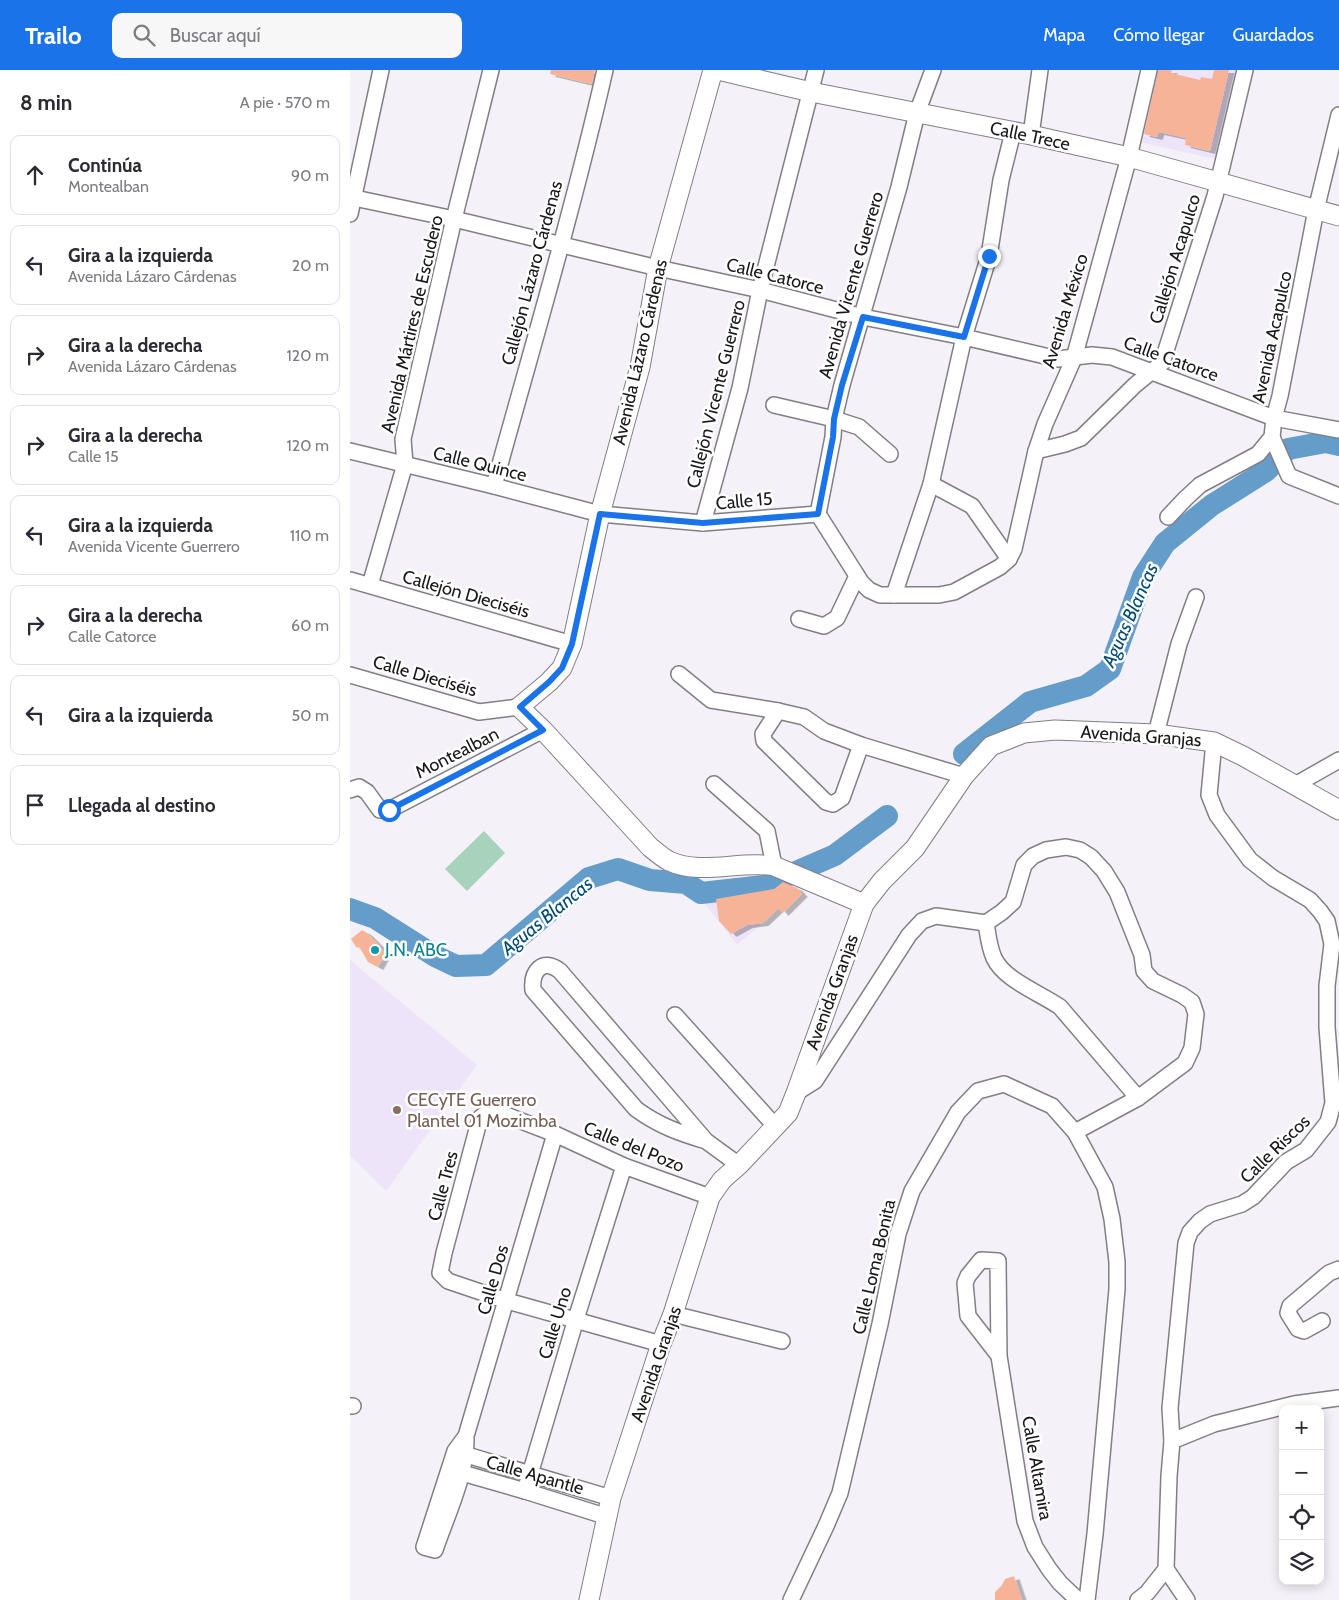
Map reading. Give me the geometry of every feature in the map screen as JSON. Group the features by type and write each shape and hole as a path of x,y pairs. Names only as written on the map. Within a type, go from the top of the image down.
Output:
{"main road":[{"name":"Avenida Lázaro Cárdenas","path":"520,707 562,668 572,644 600,514 640,366 658,268 713,70"},
{"name":"Calle Trece","path":"718,70 811,92 1032,135 1129,157 1339,216"},
{"path":"520,707 650,847 668,861 694,868 762,864 774,866 864,904"},
{"name":"Avenida Granjas","path":"589,1600 610,1508 661,1344 673,1314 710,1197 722,1180 739,1165 788,1113 864,904 882,881 915,848 964,776 991,746 1024,733 1054,730 1156,734 1214,742 1243,756 1339,810"}],"street":[{"path":"350,214 352,197 381,70"},
{"name":"Avenida Mártires de Escudero","path":"370,585 405,464 404,439 454,219 491,70"},
{"name":"Callejón Lázaro Cárdenas","path":"494,486 605,70"},
{"name":"Callejón Vicente Guerrero","path":"703,523 740,388 760,290 816,70"},
{"name":"Avenida Vicente Guerrero","path":"818,514 833,437 834,419 842,385 899,187 917,113 933,70"},
{"path":"1032,135 1040,70"},
{"name":"Avenida México","path":"1008,559 1014,549 1044,424 1074,358 1129,157 1149,70"},
{"name":"Callejón Acapulco","path":"1036,451 1081,438 1162,363 1215,196 1245,70"},
{"name":"Avenida Acapulco","path":"1272,437 1274,418 1280,396 1316,210 1339,115"},
{"path":"894,595 931,484 964,337 989,256 1001,180 1013,132"},
{"name":"Calle Catorce","path":"352,197 760,290 863,317 964,337 1058,359 1092,355 1112,357 1274,418 1339,430"},
{"path":"774,405 859,427 890,454"},
{"path":"1168,517 1200,486 1258,454 1272,437 1289,476 1339,496"},
{"name":"Calle Quince","path":"350,451 600,514"},
{"path":"818,514 857,576 869,590 880,594 894,595 939,595 954,592 1000,568 1008,559 972,506 931,484"},
{"name":"Calle 15","path":"600,514 703,523 818,514"},
{"path":"798,618 824,626 837,618 857,576"},
{"name":"Callejón Dieciséis","path":"350,580 572,644"},
{"path":"1156,734 1179,644 1196,597"},
{"path":"679,674 711,700 804,717 824,731 861,745 964,776"},
{"name":"Calle Dieciséis","path":"350,675 479,712 520,707"},
{"path":"778,711 763,734 764,741 826,802 834,804 842,798 861,745"},
{"name":"Montealban","path":"350,790 359,787 367,792 380,810 389,810 543,730"},
{"name":"Calle Riscos","path":"1166,1569 1172,1440 1170,1408 1186,1242 1190,1232 1200,1221 1210,1214 1242,1204 1253,1197 1286,1162 1306,1150 1328,1122 1333,1103 1327,1027 1327,986 1332,944 1327,921 1310,900 1273,878 1250,860 1217,816 1209,795 1214,742"},
{"path":"1295,785 1339,760"},
{"path":"714,784 767,832 774,866"},
{"path":"796,1093 815,1081 909,935 922,922 936,916 986,923 1013,902 1024,866 1033,856 1046,850 1066,847 1080,850 1091,857 1104,871 1120,901 1142,955 1144,971 1153,980 1192,1002 1196,1014 1192,1048 1185,1063 1138,1098 1076,1132"},
{"path":"986,923 995,960 1004,971 1023,985 1060,1007 1138,1098"},
{"path":"706,1141 674,1132 636,1110 533,990 532,978 539,968 549,966 560,971 706,1141 739,1165"},
{"path":"676,1015 776,1127"},
{"name":"Calle Loma Bonita","path":"791,1600 840,1493 880,1324 898,1234 912,1191 958,1112 978,1091 1004,1084 1052,1106 1076,1132 1104,1187 1112,1219 1117,1262 1117,1289 1095,1534 1087,1600"},
{"name":"Calle del Pozo","path":"488,1112 498,1112 554,1134 624,1166 710,1197"},
{"name":"Calle Tres","path":"488,1112 480,1118 440,1272 448,1281 506,1300"},
{"name":"Calle Dos","path":"456,1472 554,1134"},
{"name":"Calle Uno","path":"525,1491 624,1166"},
{"name":"Calle Altamira","path":"999,1356 968,1316 965,1283 968,1276 981,1260 998,1261 999,1356 1025,1521 1035,1547 1049,1569 1060,1583 1078,1600"},
{"path":"1322,1321 1304,1331 1298,1329 1288,1314 1290,1306 1329,1272 1339,1269"},
{"path":"506,1300 661,1344"},
{"path":"673,1314 782,1341"},
{"path":"1172,1440 1214,1424 1285,1406 1339,1398"},
{"name":"Calle Apantle","path":"461,1453 530,1474 610,1508"},
{"name":"Calle Apantle","path":"456,1472 525,1491 610,1508"},
{"path":"1138,1600 1147,1593 1166,1569 1187,1600"}],"shaded area":[{"path":"1151,70 1236,70 1215,159 1135,141"},
{"path":"771,888 775,913 737,945 702,900"},
{"name":"CECyTE Guerrero Plantel 01 Mozimba","path":"350,960 477,1065 386,1191 350,1155"}],"green space":[{"path":"484,831 505,853 467,891 445,869"}],"building":[{"path":"551,70 595,70 592,84 550,74"},
{"path":"1158,70 1172,70 1171,73 1200,80 1201,77 1212,79 1214,70 1229,70 1210,151 1185,145 1186,138 1159,132 1157,137 1144,134"},
{"path":"783,882 797,888 802,894 783,913 779,908 763,923 747,925 731,934 719,921 716,899 774,889"},
{"name":"J.N. ABC","path":"362,930 378,944 385,954 378,967 368,962 360,948 356,947 351,939"},
{"path":"1014,1576 1022,1600 995,1600 995,1592 1005,1579"}],"waterway":[{"name":"Aguas Blancas","path":"964,754 1030,702 1086,686 1110,669 1143,577 1165,543 1212,505 1266,471 1288,449 1326,442 1339,445"},
{"name":"Aguas Blancas","path":"350,909 375,918 435,956 456,966 486,965 589,878 618,869 650,880 686,883 701,893 764,886 835,855 887,816"}],"place":[{"name":"J.N. ABC","path":"375,950"},
{"name":"CECyTE Guerrero Plantel 01 Mozimba","path":"397,1110"}],"route":[{"path":"389,810 543,730 520,707 562,668 572,644 600,514 703,523 818,514 833,437 834,419 842,385 863,317 964,337 989,256"}]}
